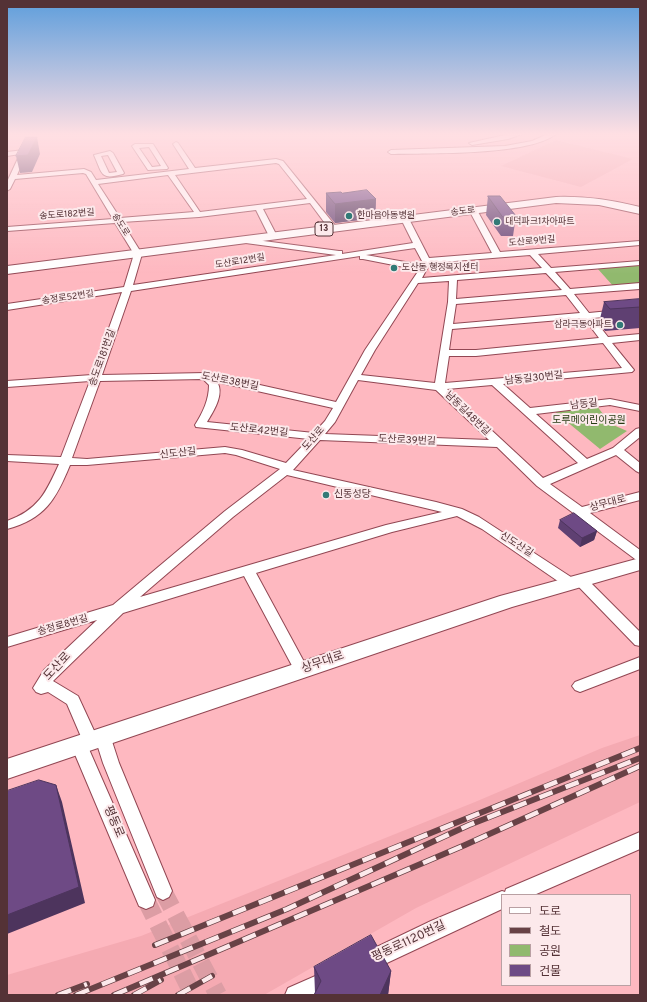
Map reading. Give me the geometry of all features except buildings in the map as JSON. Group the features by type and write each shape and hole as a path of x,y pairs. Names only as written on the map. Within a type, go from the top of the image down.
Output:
{"main road":[{"name":"송도로","path":"7,270 556,200 581,199 606,202 640,211"},
{"name":"상무대로","path":"7,769 500,604 640,564"}],"street":[{"path":"7,189 12,180"},
{"path":"94,182 113,180"},
{"path":"175,180 199,215"},
{"path":"295,180 333,228"},
{"name":"송도로","path":"94,182 138,254"},
{"name":"송도로182번길","path":"7,229 199,215 311,201"},
{"path":"258,208 273,236"},
{"path":"473,210 497,255"},
{"path":"404,219 418,246 425,264"},
{"name":"도산로12번길","path":"241,240 425,264"},
{"name":"도산로9번길","path":"425,264 497,255 640,243"},
{"path":"624,244 640,260"},
{"path":"354,255 418,246"},
{"name":"남동길30번길","path":"532,252 568,292 630,370"},
{"name":"송도로181번길","path":"7,525 30,515 42,506 48,499 65,461 96,378 129,288 138,254"},
{"name":"도산로12번길","path":"129,288 354,255"},
{"path":"416,281 640,263"},
{"name":"도산로","path":"91,741 73,700 50,686 41,688 49,674 119,608 229,514 287,469 317,437 330,422 338,406 357,377 370,350 416,281 425,264"},
{"name":"남동길48번길","path":"453,278 452,302 439,387 497,444 541,483 579,512"},
{"path":"452,302 640,286"},
{"name":"송정로52번길","path":"7,307 129,288"},
{"path":"448,327 640,311"},
{"path":"445,353 476,353 640,336"},
{"name":"남동길30번길","path":"357,377 439,387 630,370 640,374"},
{"name":"도산로38번길","path":"7,384 96,378 206,376 338,406"},
{"name":"도산로42번길","path":"206,376 214,384 215,396 212,406 200,425 317,437"},
{"path":"495,383 585,463"},
{"name":"남동길","path":"527,412 610,402 640,408"},
{"path":"541,483 617,450 640,431"},
{"name":"도산로39번길","path":"317,437 497,444"},
{"name":"신도산길","path":"65,461 107,461 225,450 238,452 303,476 386,493 458,512 494,531 575,582 602,604 640,641"},
{"path":"617,450 640,469"},
{"path":"7,458 65,461"},
{"name":"상무대로","path":"579,512 640,496"},
{"name":"도산로","path":"119,608 390,528 458,512"},
{"name":"상무대로","path":"579,512 640,556"},
{"path":"248,571 302,671"},
{"name":"송정로8번길","path":"7,642 119,608"},
{"path":"580,686 640,663"},
{"name":"평동로","path":"91,741 111,763 163,891"},
{"name":"평동로","path":"91,741 146,900"},
{"path":"515,894 640,840"},
{"name":"평동로1120번길","path":"295,995 438,928 501,900"}],"shaded area":[{"path":"553,180 594,180 581,187"},
{"path":"640,735 640,802 416,908 264,995 7,995 7,975 141,936 475,802 602,748"}],"green space":[{"path":"640,266 640,285 614,287 597,268"},
{"name":"도루메어린이공원","path":"596,405 611,424 627,431 600,449 554,411"}],"tunnel":[{"path":"163,891 218,995"},
{"path":"146,900 193,995"}],"railway":[{"path":"155,945 640,748"},
{"path":"76,995 287,909 469,825 640,758"},
{"path":"114,995 465,845 640,766"},
{"path":"178,995 212,976"},
{"path":"134,995 161,980"},
{"path":"58,995 87,984"}],"place":[{"name":"한마음아동병원","path":"349,216"},
{"name":"대덕파크1차아파트","path":"497,222"},
{"name":"도산동 행정복지센터","path":"394,268"},
{"name":"삼라극동아파트","path":"620,325"},
{"name":"신동성당","path":"326,495"}]}
